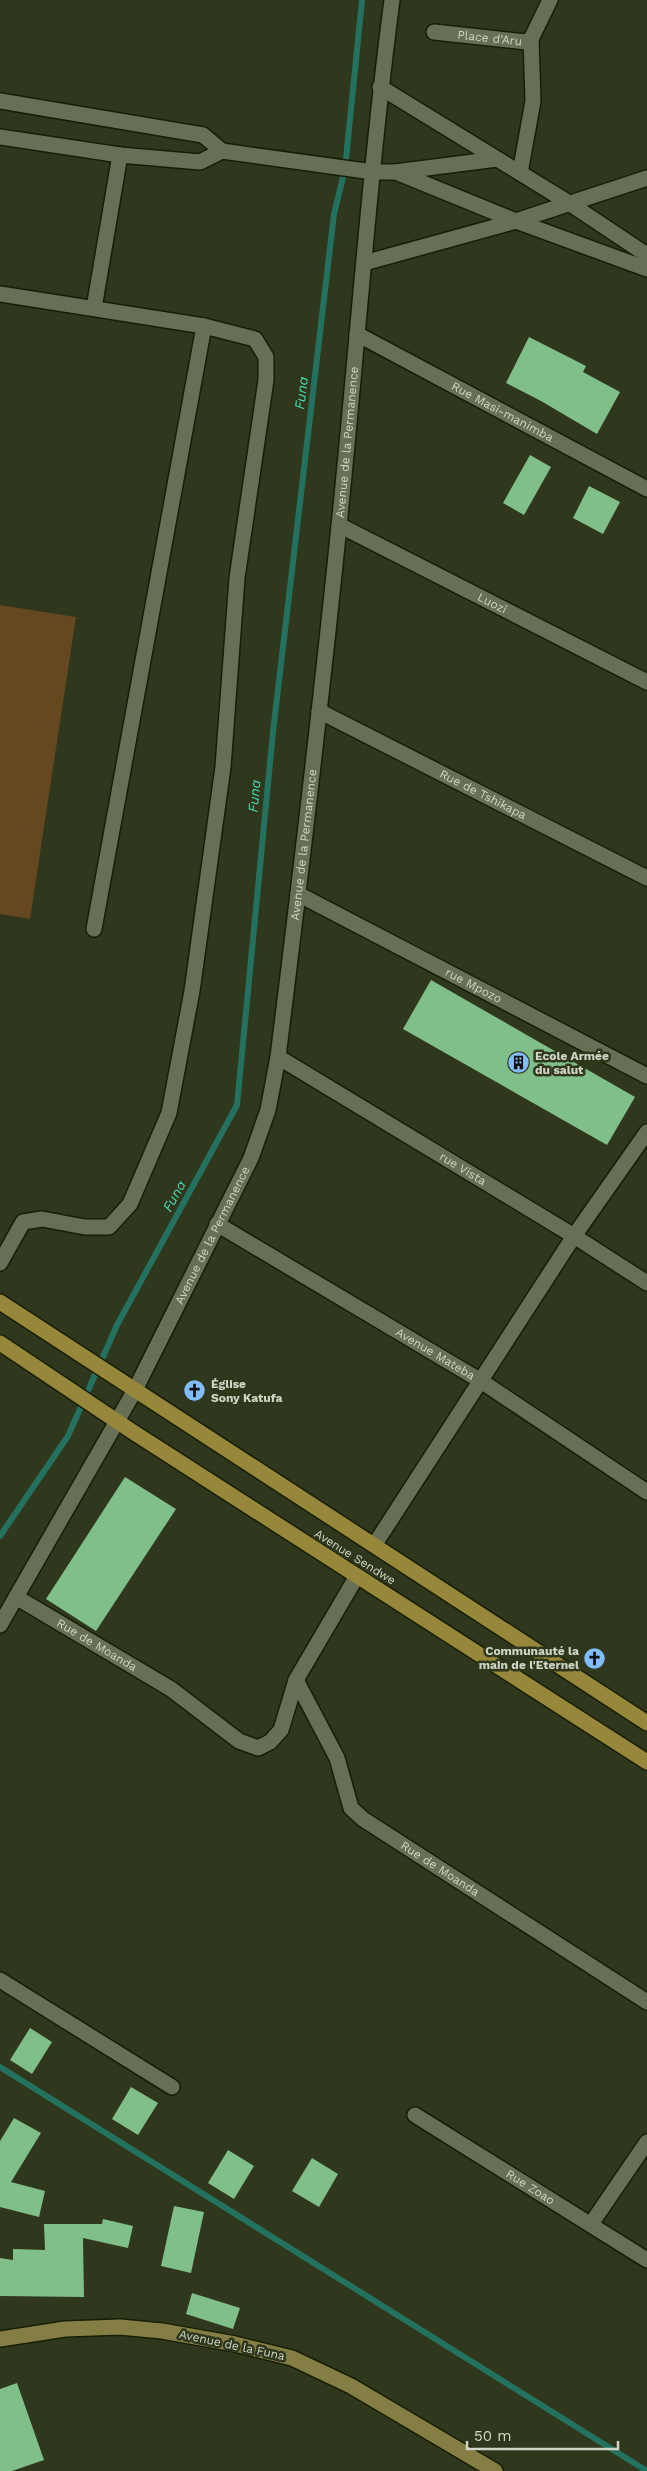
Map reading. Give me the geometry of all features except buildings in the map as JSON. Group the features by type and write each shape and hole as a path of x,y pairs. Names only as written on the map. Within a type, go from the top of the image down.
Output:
{"highway":[{"name":"Avenue Sendwe","path":"0,1302 647,1722"},
{"name":"Avenue Sendwe","path":"0,1343 357,1576 424,1617 647,1762"}],"main road":[{"name":"Avenue de la Funa","path":"0,2339 65,2329 120,2327 162,2331 236,2344 292,2358 351,2386 495,2471"}],"street":[{"name":"Avenue de la Permanence","path":"0,1625 135,1390 217,1224 252,1158 268,1110 278,1057 319,711 339,525 380,87 392,0"},
{"name":"Place d'Aru","path":"434,32 520,43 531,40 550,0"},
{"path":"520,173 532,101 531,40"},
{"path":"380,87 569,203 647,256"},
{"path":"0,101 203,135 222,151 351,170 395,172 497,159"},
{"path":"0,136 120,155 200,162 222,151"},
{"path":"94,308 120,155"},
{"path":"395,172 516,221 647,269"},
{"path":"364,263 516,221 647,178"},
{"path":"0,294 204,326 255,339 266,357 266,380 236,578 222,776 192,991 168,1113 130,1204 109,1227 85,1227 42,1218 23,1222 0,1264"},
{"path":"94,929 204,326"},
{"name":"Rue Masi-manimba","path":"357,334 647,489"},
{"name":"Luozi","path":"339,525 647,682"},
{"name":"Rue de Tshikapa","path":"319,711 647,878"},
{"name":"rue Mpozo","path":"298,894 647,1076"},
{"name":"rue Vista","path":"278,1057 574,1236 647,1283"},
{"path":"375,1544 574,1236 647,1132"},
{"name":"Avenue Mateba","path":"217,1224 482,1381 647,1492"},
{"name":"Rue de Moanda","path":"16,1597 171,1689 239,1741 258,1748 270,1742 281,1730 296,1680 357,1576"},
{"name":"Rue de Moanda","path":"296,1680 337,1758 351,1808 363,1819 647,2002"},
{"path":"0,1980 172,2087"},
{"name":"Rue Zoao","path":"415,2115 647,2260"},
{"path":"591,2224 647,2142"}],"shaded area":[{"path":"0,605 76,617 30,919 0,914"}],"waterway":[{"name":"Funa","path":"0,1536 68,1436 117,1325 237,1105 273,732 334,214 345,169 362,0"},
{"path":"0,2067 647,2471"}],"place":[{"name":"Ecole Armée du salut","path":"519,1063"},
{"name":"Église Sony Katufa","path":"195,1391"},
{"name":"Communauté la main de l'Eternel","path":"595,1658"}]}
